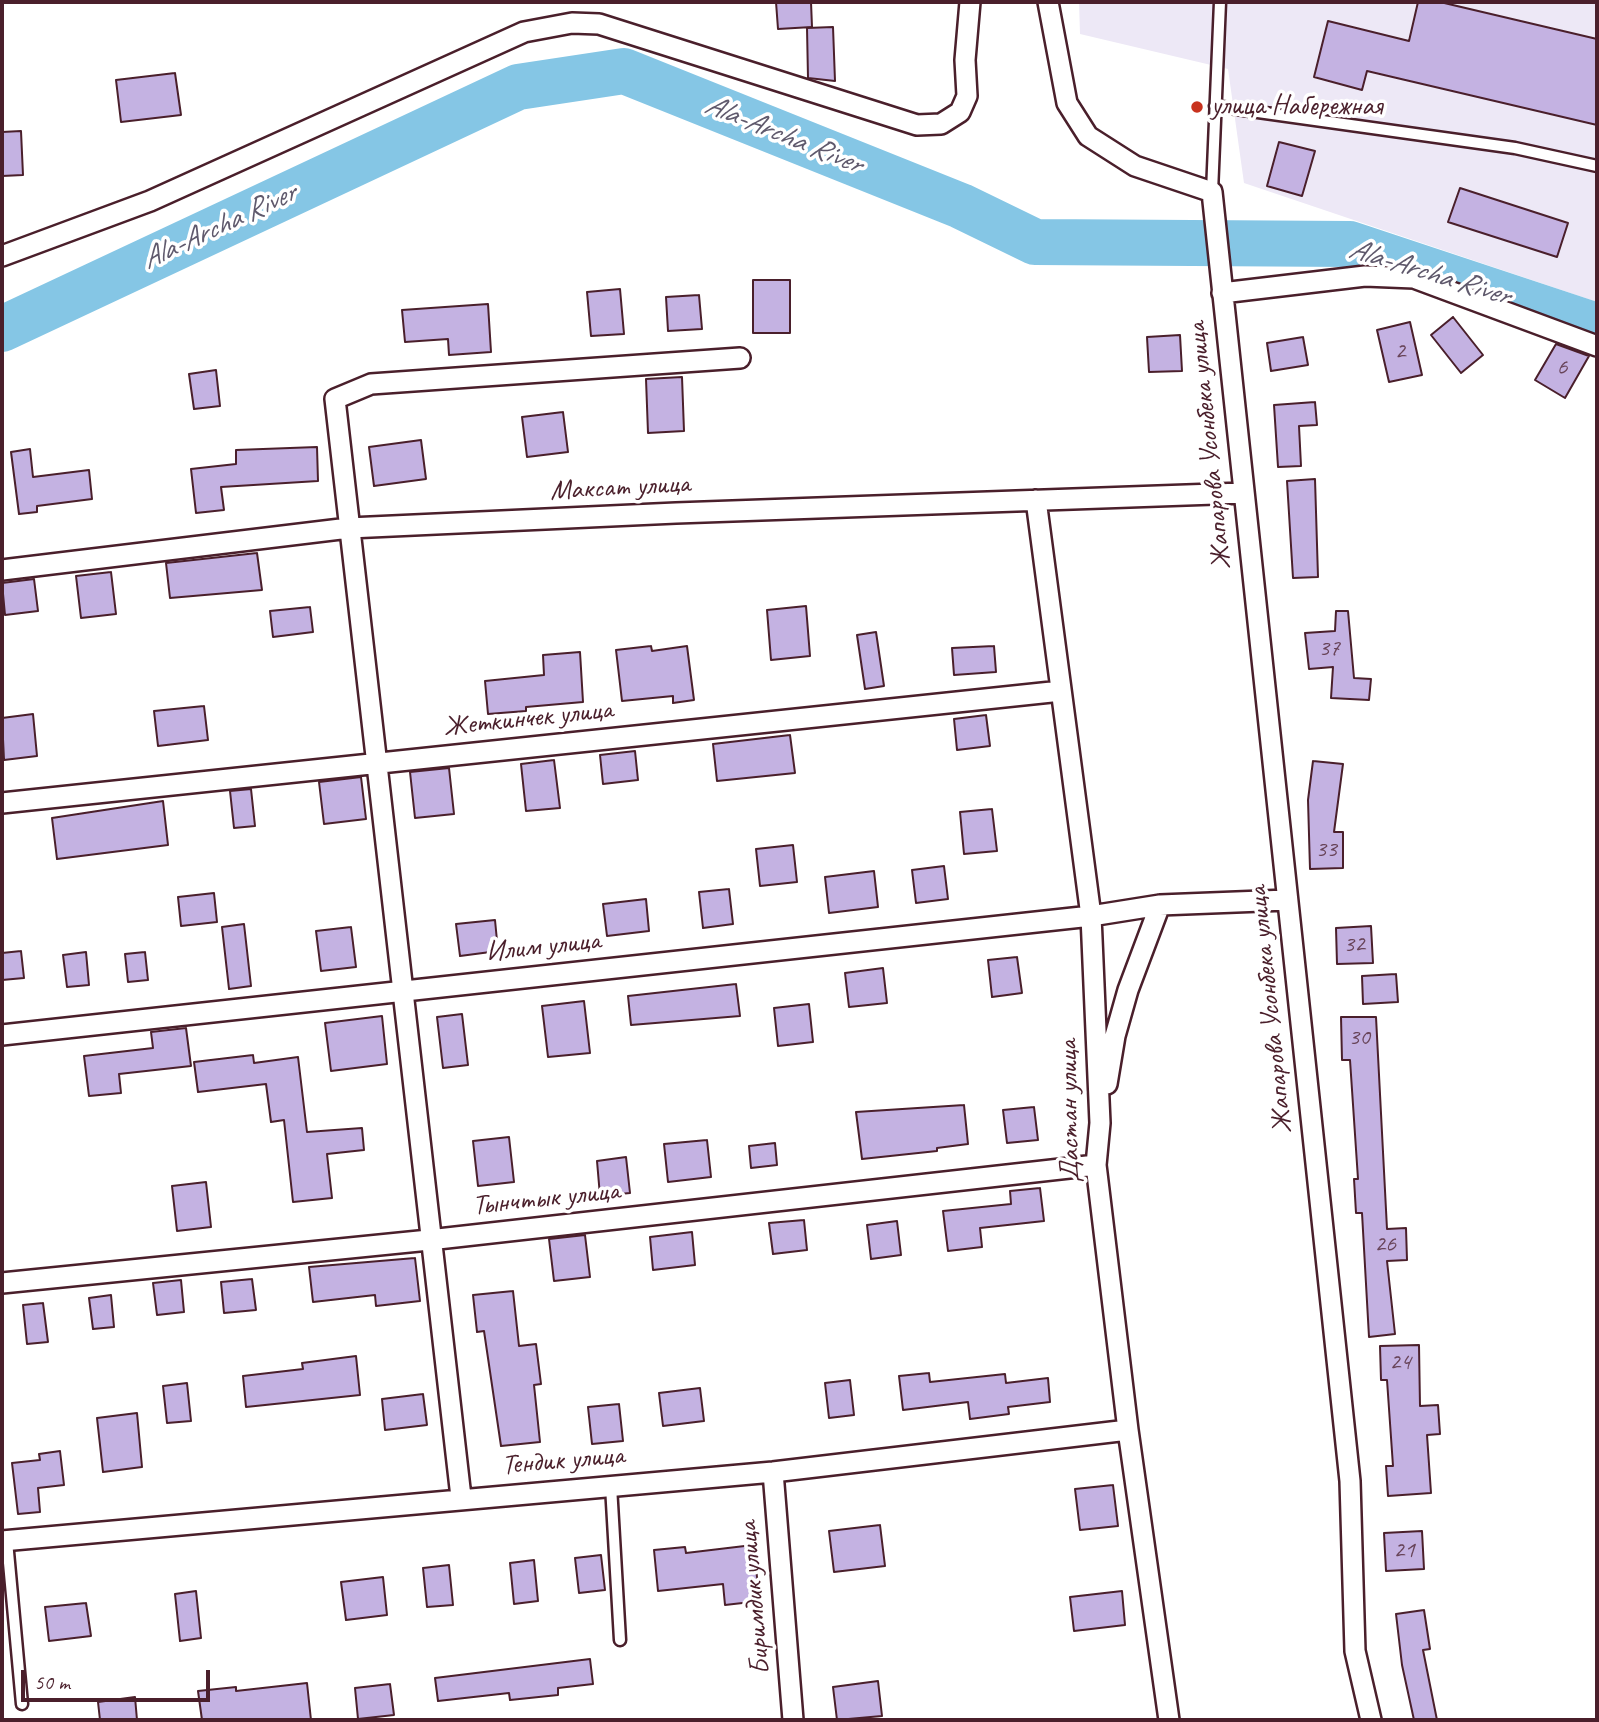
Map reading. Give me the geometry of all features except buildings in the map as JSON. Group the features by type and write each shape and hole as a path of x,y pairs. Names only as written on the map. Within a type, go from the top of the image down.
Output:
{"street":[{"path":"2,256 150,201 524,32 572,23 599,24 918,125 941,124 960,113 967,96 965,60 970,2"},
{"path":"1049,2 1067,103 1088,136 1135,166 1212,192"},
{"name":"Жапарова Усонбека улица","path":"1212,192 1349,1481 1355,1651 1371,1720"},
{"path":"1222,293 1365,276 1414,278 1597,346"},
{"path":"461,1497 429,1240 335,399 371,384 740,358"},
{"name":"Максат улица","path":"2,570 349,528 1243,493"},
{"name":"Дастан улица","path":"1036,500 1091,916 1100,1123 1096,1165 1128,1430 1169,1720"},
{"name":"Жеткинчек улица","path":"2,803 1061,691"},
{"name":"Илим улица","path":"2,1035 1091,916 1160,905 1287,900"},
{"path":"1100,1123 1115,1037 1160,905"},
{"name":"Тынчтык улица","path":"2,1283 429,1240 1096,1165"},
{"name":"Тендик улица","path":"4,1541 461,1497 773,1472 1128,1430"},
{"name":"Биримдик улица","path":"773,1472 793,1720"}],"lane":[{"path":"1212,192 1220,2"},
{"path":"1216,107 1515,148 1597,166"},
{"path":"611,1485 620,1640"},
{"path":"4,1541 22,1704"}],"shaded area":[{"path":"1079,2 1597,2 1597,302 1244,183 1228,69 1080,34"}],"waterway":[{"name":"Ala-Archa River","path":"2,329 518,87 624,71 961,206 1035,242 1350,244 1597,326"}],"place":[{"name":"улица Набережная","path":"1197,107"}]}
